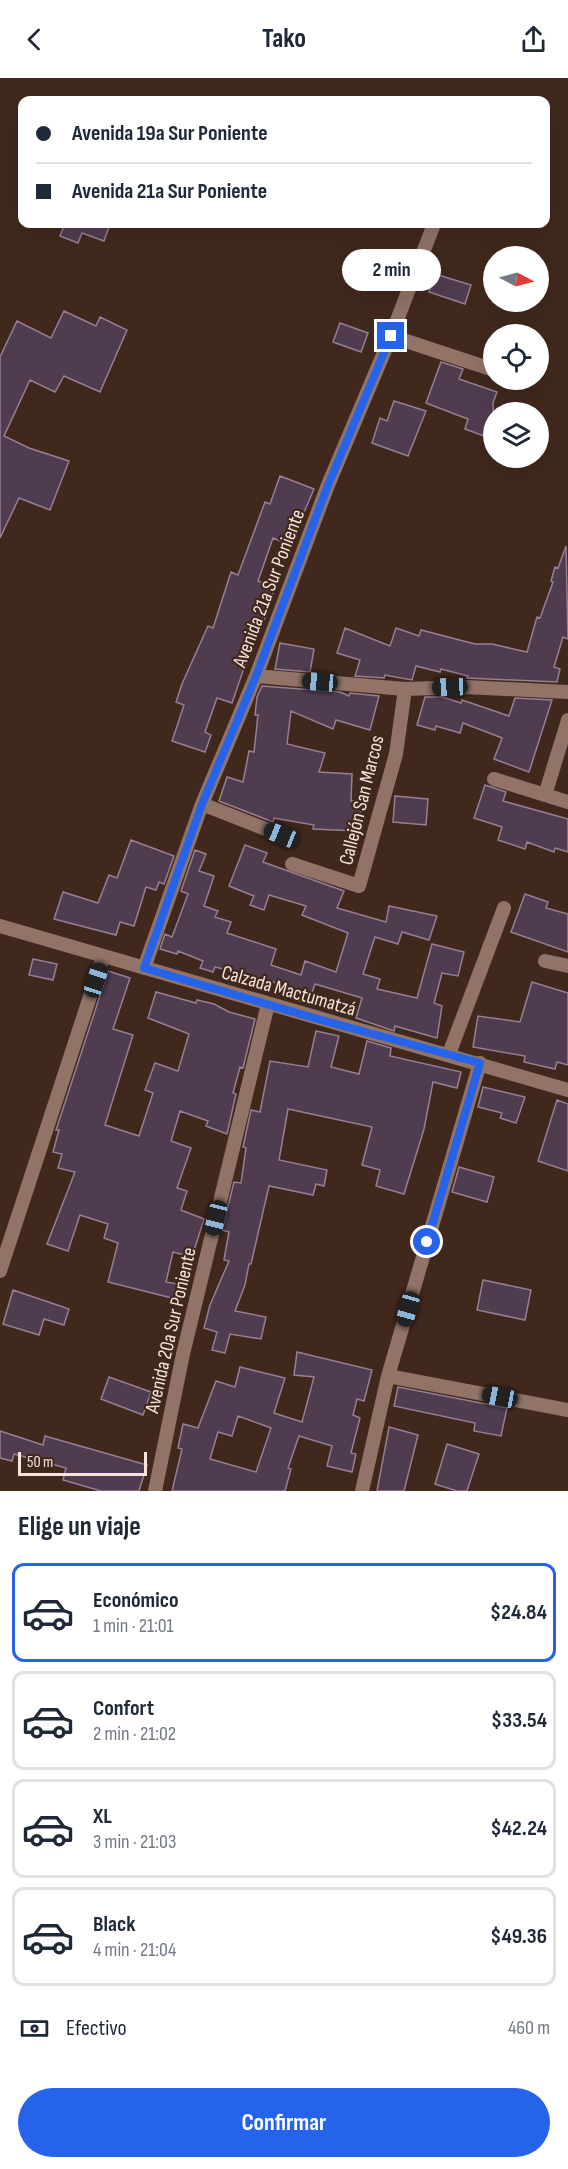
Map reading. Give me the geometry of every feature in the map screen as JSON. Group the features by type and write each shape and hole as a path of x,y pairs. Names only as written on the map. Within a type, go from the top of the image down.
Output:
{"street":[{"name":"Avenida 21a Sur Poniente","path":"144,968 202,804 256,676 328,485 391,336 432,228"},
{"path":"391,336 483,366"},
{"path":"256,676 405,689 465,687 568,692"},
{"name":"Callejón San Marcos","path":"292,864 359,886 396,754 405,689"},
{"path":"544,795 568,720"},
{"path":"494,779 568,802"},
{"path":"202,804 281,835"},
{"path":"449,1054 504,908"},
{"name":"Calzada Mactumatzá","path":"0,926 568,1090"},
{"path":"0,1271 103,957"},
{"path":"545,961 568,966"},
{"name":"Avenida 20a Sur Poniente","path":"155,1491 183,1354 268,1004"},
{"path":"362,1491 388,1376 480,1063"},
{"path":"388,1376 568,1410"}],"building":[{"path":"63,228 109,228 104,241 82,233 78,243 60,236"},
{"path":"435,274 471,285 465,304 429,292"},
{"path":"64,311 96,326 100,317 127,330 100,392 64,376 55,392 30,380 4,436 29,448 69,461 50,510 19,498 0,538 0,357 17,321 51,338"},
{"path":"340,323 368,333 361,352 333,342"},
{"path":"441,362 463,369 459,379 483,387 483,390 497,392 493,402 483,402 483,435 465,429 468,419 426,403"},
{"path":"394,401 426,411 408,456 372,443 380,418 387,421"},
{"path":"280,476 314,489 290,545 273,538 258,581 275,587 263,624 259,624 232,703 217,698 205,732 211,735 205,752 172,741 184,705 176,702 182,684 208,626 213,628 231,572 238,575 265,502 270,504"},
{"path":"566,546 568,639 563,637 554,667 560,669 557,682 467,678 468,676 441,669 440,672 416,666 412,680 385,675 384,678 355,676 360,660 337,653 345,628 390,646 396,628 419,636 421,630 475,644 492,644 527,652 537,617 540,618 553,582 551,581 555,567 558,568"},
{"path":"280,643 314,649 310,672 275,669"},
{"path":"262,686 340,692 349,696 350,693 379,696 370,730 336,720 333,729 291,711 287,744 325,753 319,772 352,774 351,801 362,801 358,831 313,829 314,825 274,818 273,822 219,801 227,777 243,782 249,751 254,752 258,715 255,715 257,697"},
{"path":"425,697 442,697 461,703 462,700 509,716 515,698 552,700 529,772 494,759 502,738 463,723 460,733 436,726 435,730 417,725"},
{"path":"485,785 506,792 503,801 568,819 568,852 555,848 554,852 527,842 525,849 498,840 502,827 474,818"},
{"path":"395,796 428,799 426,825 393,822"},
{"path":"131,840 174,856 164,884 159,882 156,890 146,887 134,926 120,922 116,935 54,919 63,892 98,903 109,875 117,878"},
{"path":"245,845 267,853 263,862 344,891 337,908 386,922 389,906 437,916 429,940 402,932 398,944 375,937 363,974 380,979 377,989 417,998 432,944 464,952 458,976 442,973 434,1003 442,1006 437,1038 395,1026 394,1031 356,1018 362,998 315,984 308,1004 282,995 285,985 215,967 213,972 200,968 203,961 178,951 177,954 160,949 165,934 172,937 188,894 181,891 195,850 206,854 199,871 214,876 204,906 218,911 215,917 231,922 227,933 276,949 271,965 301,975 305,961 336,972 348,933 302,915 306,906 269,895 264,910 250,905 254,896 229,886"},
{"path":"525,894 548,902 546,908 568,914 568,952 511,932"},
{"path":"33,959 57,964 53,980 29,975"},
{"path":"108,971 130,978 113,1029 133,1035 105,1125 139,1136 153,1093 145,1090 155,1063 178,1071 189,1034 148,1018 156,992 196,1003 197,1000 214,1004 229,1012 255,1019 243,1068 240,1067 233,1093 236,1094 227,1134 206,1126 208,1121 180,1111 171,1141 191,1148 177,1188 187,1191 181,1210 204,1219 192,1257 173,1252 166,1282 183,1285 180,1300 108,1282 118,1243 104,1238 108,1224 80,1215 68,1251 47,1244 75,1172 58,1168 62,1154 53,1152 59,1130 56,1130"},
{"path":"532,982 568,993 568,1065 557,1062 555,1069 524,1062 525,1056 473,1047 478,1016 520,1022"},
{"path":"316,1031 339,1036 331,1067 359,1074 367,1041 391,1048 390,1056 461,1072 457,1088 433,1082 424,1129 404,1194 376,1186 380,1170 362,1165 372,1127 288,1109 279,1160 327,1170 324,1186 316,1184 313,1195 269,1186 251,1264 249,1264 245,1285 235,1311 266,1317 261,1339 230,1334 225,1353 212,1350 217,1332 204,1328 210,1305 229,1261 224,1260 229,1232 222,1230 234,1182 241,1183 246,1148 243,1147 251,1110 260,1112 270,1061 308,1067"},
{"path":"483,1087 525,1097 516,1123 500,1118 502,1113 478,1107"},
{"path":"557,1100 568,1104 568,1171 538,1161"},
{"path":"459,1167 494,1177 487,1202 452,1192"},
{"path":"483,1280 531,1290 525,1320 477,1310"},
{"path":"13,1290 69,1309 64,1325 44,1319 39,1335 3,1324"},
{"path":"297,1352 372,1370 364,1401 357,1399 353,1415 360,1418 351,1453 356,1454 352,1472 327,1466 332,1446 299,1436 288,1468 291,1469 285,1491 172,1491 182,1449 178,1448 183,1424 198,1428 216,1381 235,1387 240,1367 285,1378 274,1413 302,1422 314,1377 294,1375","holes":["238,1416 271,1428 256,1472 210,1459 218,1432 232,1436"]},
{"path":"109,1377 151,1392 143,1415 101,1399"},
{"path":"398,1387 507,1408 501,1436 474,1431 475,1423 394,1406"},
{"path":"389,1427 418,1435 404,1491 377,1491"},
{"path":"0,1431 43,1445 45,1436 147,1465 139,1491 101,1491 63,1480 66,1468 14,1454 12,1461 0,1458"},
{"path":"447,1444 479,1454 467,1491 457,1491 435,1484"}],"route":[{"path":"391,336 328,485 256,676 202,804 144,968 321,1020 480,1063 427,1242"}]}
